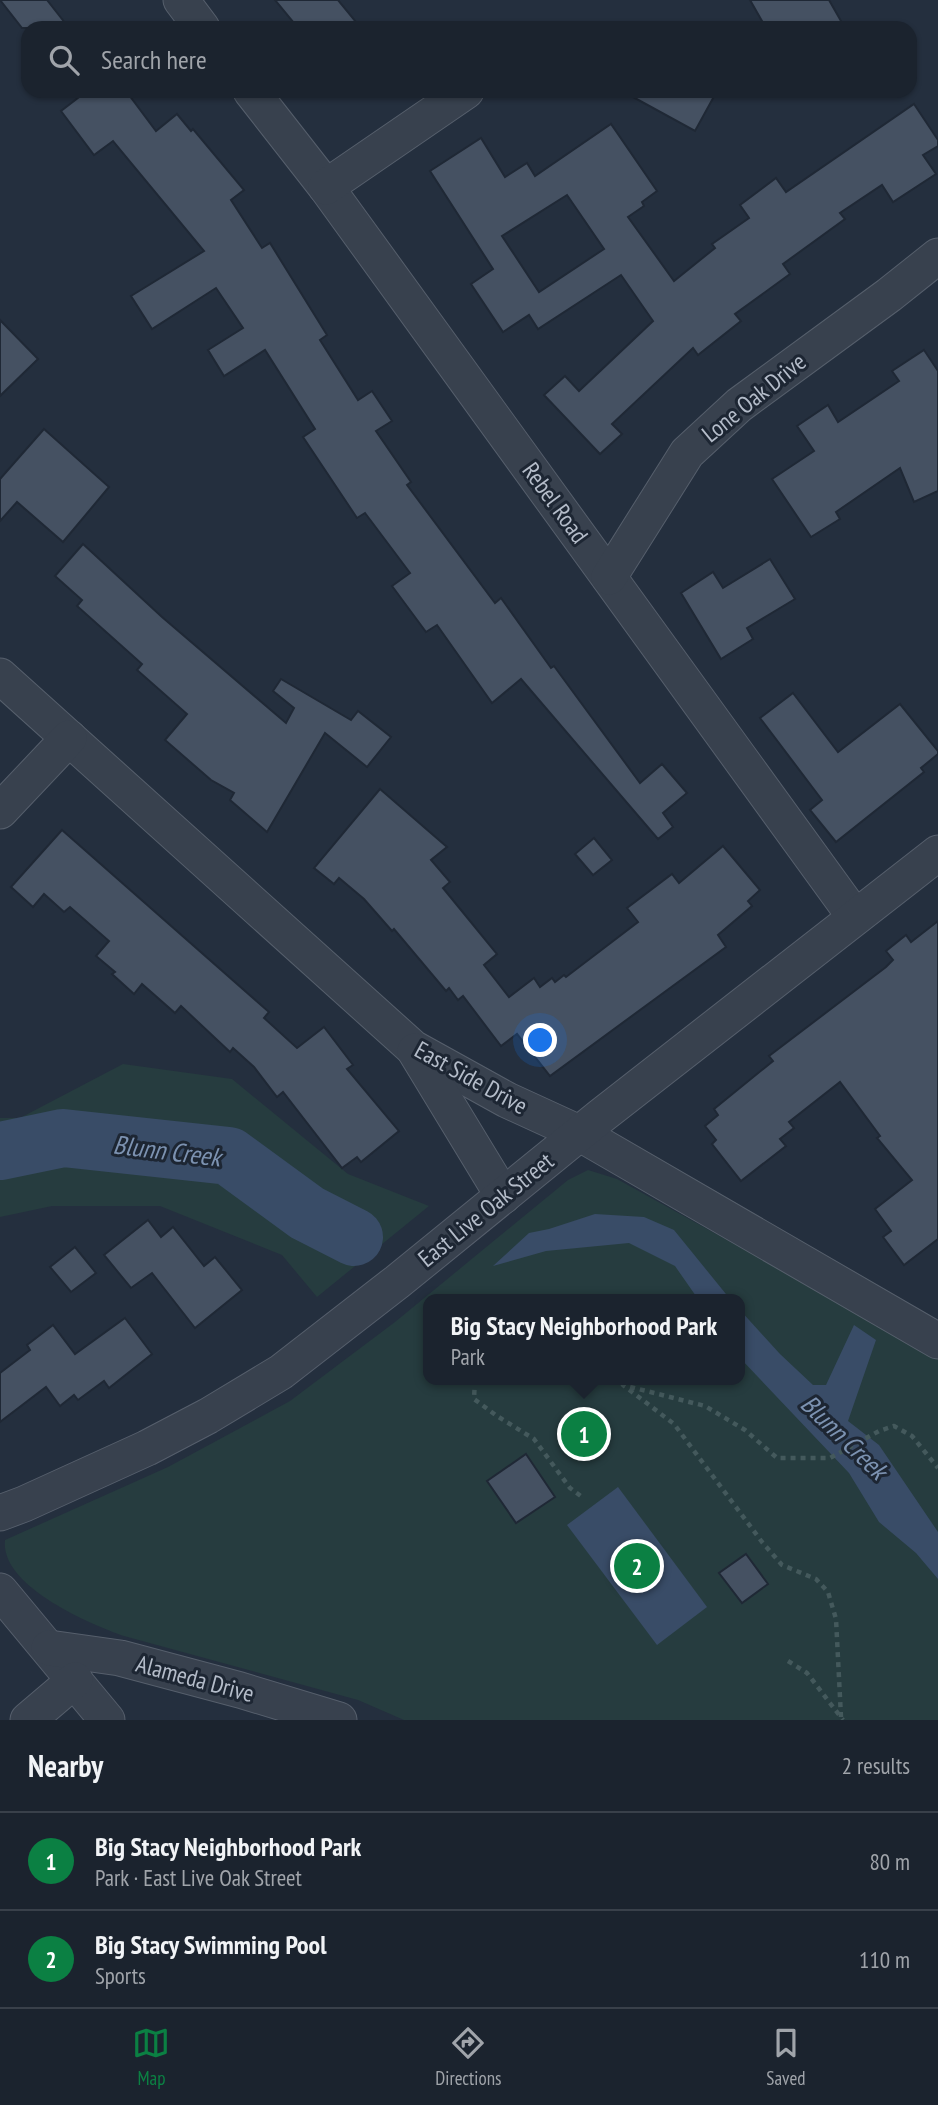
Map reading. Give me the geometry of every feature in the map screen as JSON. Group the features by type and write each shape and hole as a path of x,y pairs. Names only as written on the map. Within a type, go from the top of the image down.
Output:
{"street":[{"path":"181,0 197,21"},
{"name":"Rebel Road","path":"256,98 326,187 855,916"},
{"path":"326,187 456,98"},
{"name":"Lone Oak Drive","path":"609,577 687,453 739,405 938,256"},
{"name":"East Side Drive","path":"0,676 413,1048 507,1100 579,1133 910,1322 938,1341"},
{"path":"0,811 69,738"},
{"name":"East Live Oak Street","path":"0,1513 147,1448 208,1416 281,1372 579,1133 938,853"},
{"path":"413,1048 503,1196"},
{"path":"0,1591 107,1720"},
{"name":"Alameda Drive","path":"49,1648 120,1658 339,1720"},
{"path":"28,1720 75,1680"}],"path":[{"path":"475,1385 474,1399 534,1439 570,1488 582,1497"},
{"path":"842,1718 836,1619 828,1591 816,1579 782,1565 674,1424 623,1385 705,1406 745,1430 777,1458 830,1458 879,1431 894,1426 912,1436 938,1468"},
{"path":"789,1661 807,1674 842,1718"}],"green space":[{"path":"123,1064 232,1079 348,1174 429,1206 317,1297 282,1255 160,1206 52,1206 0,1217 0,1118 20,1118"},
{"path":"588,1170 617,1179 938,1357 938,1720 404,1720 358,1700 124,1636 50,1601 17,1573 7,1557 5,1540 168,1467 290,1401 423,1299 423,1385 745,1385 745,1294 429,1294 568,1180"}],"water":[{"path":"595,1214 644,1217 674,1230 726,1294 695,1294 675,1266 629,1243 546,1251 493,1266 529,1233"},
{"path":"745,1316 813,1385 826,1385 854,1325 876,1340 848,1421 879,1445 938,1532 938,1579 916,1553 879,1522 849,1473 745,1363"},
{"path":"618,1487 707,1607 657,1645 567,1525"}],"building":[{"path":"0,0 47,0 64,21 21,21 21,27"},
{"path":"275,0 338,0 355,21 292,21"},
{"path":"750,0 829,0 841,21 762,21"},
{"path":"78,98 131,98 156,131 177,114 191,131 193,129 244,190 231,200 262,248 270,243 327,335 320,340 358,400 372,391 392,421 376,431 411,482 407,485 495,603 501,598 640,783 662,764 687,793 663,813 673,827 658,839 521,679 492,703 437,625 426,632 392,586 410,573 365,513 357,518 303,437 315,429 265,350 224,376 208,350 243,328 216,288 152,329 131,296 204,251 113,141 94,155 61,111"},
{"path":"635,98 713,98 695,131"},
{"path":"914,104 938,140 938,146 923,155 936,174 893,202 882,185 840,213 845,219 783,264 790,274 735,314 741,321 698,355 693,348 612,424 622,434 600,454 544,395 565,376 579,391 653,321 621,275 538,329 529,315 503,332 471,284 493,269 430,171 481,138 505,177 527,163 535,176 611,124 657,191 642,202 644,206 628,217 674,281 715,248 712,244 749,218 740,205 776,178 786,192","holes":["567,195 604,249 539,292 502,236"]},
{"path":"0,320 38,359 0,396"},
{"path":"924,350 938,371 938,491 914,502 900,468 836,512 840,519 811,537 772,479 814,451 797,426 828,405 838,422 899,381 892,371"},
{"path":"44,429 109,487 63,542 17,502 0,521 0,479"},
{"path":"83,544 162,617 286,723 294,708 273,691 281,679 351,720 358,711 391,737 367,767 325,733 267,832 230,800 234,793 211,780 165,740 187,714 137,670 142,664 77,606 82,600 55,576"},
{"path":"770,559 795,599 747,628 753,639 721,659 681,593 713,572 723,588"},
{"path":"793,693 838,752 900,704 938,754 921,768 924,772 836,842 810,810 822,800 760,718"},
{"path":"380,789 447,847 431,860 450,882 443,888 497,954 484,965 509,997 534,978 540,987 552,978 555,982 564,975 566,977 638,922 627,908 672,874 679,883 723,846 760,890 748,901 752,906 718,935 726,947 550,1076 517,1034 501,1046 463,996 458,1000 449,988 446,991 394,929 392,931 364,899 339,878 334,884 314,868"},
{"path":"62,830 269,1012 264,1018 297,1048 324,1027 353,1065 347,1069 399,1131 361,1162 357,1157 342,1168 283,1092 277,1097 254,1067 233,1048 230,1052 181,1006 175,1013 142,984 134,994 112,974 115,972 96,956 109,941 70,907 64,912 44,894 33,907 11,887"},
{"path":"594,838 612,860 593,875 575,854"},
{"path":"938,921 938,1239 904,1265 883,1237 891,1231 875,1209 912,1180 877,1138 880,1136 840,1082 789,1122 794,1128 780,1139 786,1146 741,1181 712,1144 716,1140 705,1126 718,1115 714,1109 773,1061 769,1056 886,967 893,960 886,951 906,935 911,942"},
{"path":"148,1220 161,1237 173,1227 204,1266 215,1257 242,1290 195,1328 152,1273 131,1288 104,1255"},
{"path":"75,1247 96,1273 71,1292 50,1267"},
{"path":"125,1318 152,1354 109,1388 104,1381 78,1400 74,1395 60,1406 46,1387 0,1422 0,1373 30,1350 27,1345 53,1325 75,1354"},
{"path":"526,1454 555,1497 516,1523 487,1481"},
{"path":"746,1554 768,1584 742,1603 719,1573"}],"waterway":[{"name":"Blunn Creek","path":"0,1151 63,1138 229,1156 307,1213 354,1237"}],"place":[{"name":"Big Stacy Neighborhood Park","path":"584,1434"},
{"name":"Big Stacy Swimming Pool","path":"637,1566"}]}
